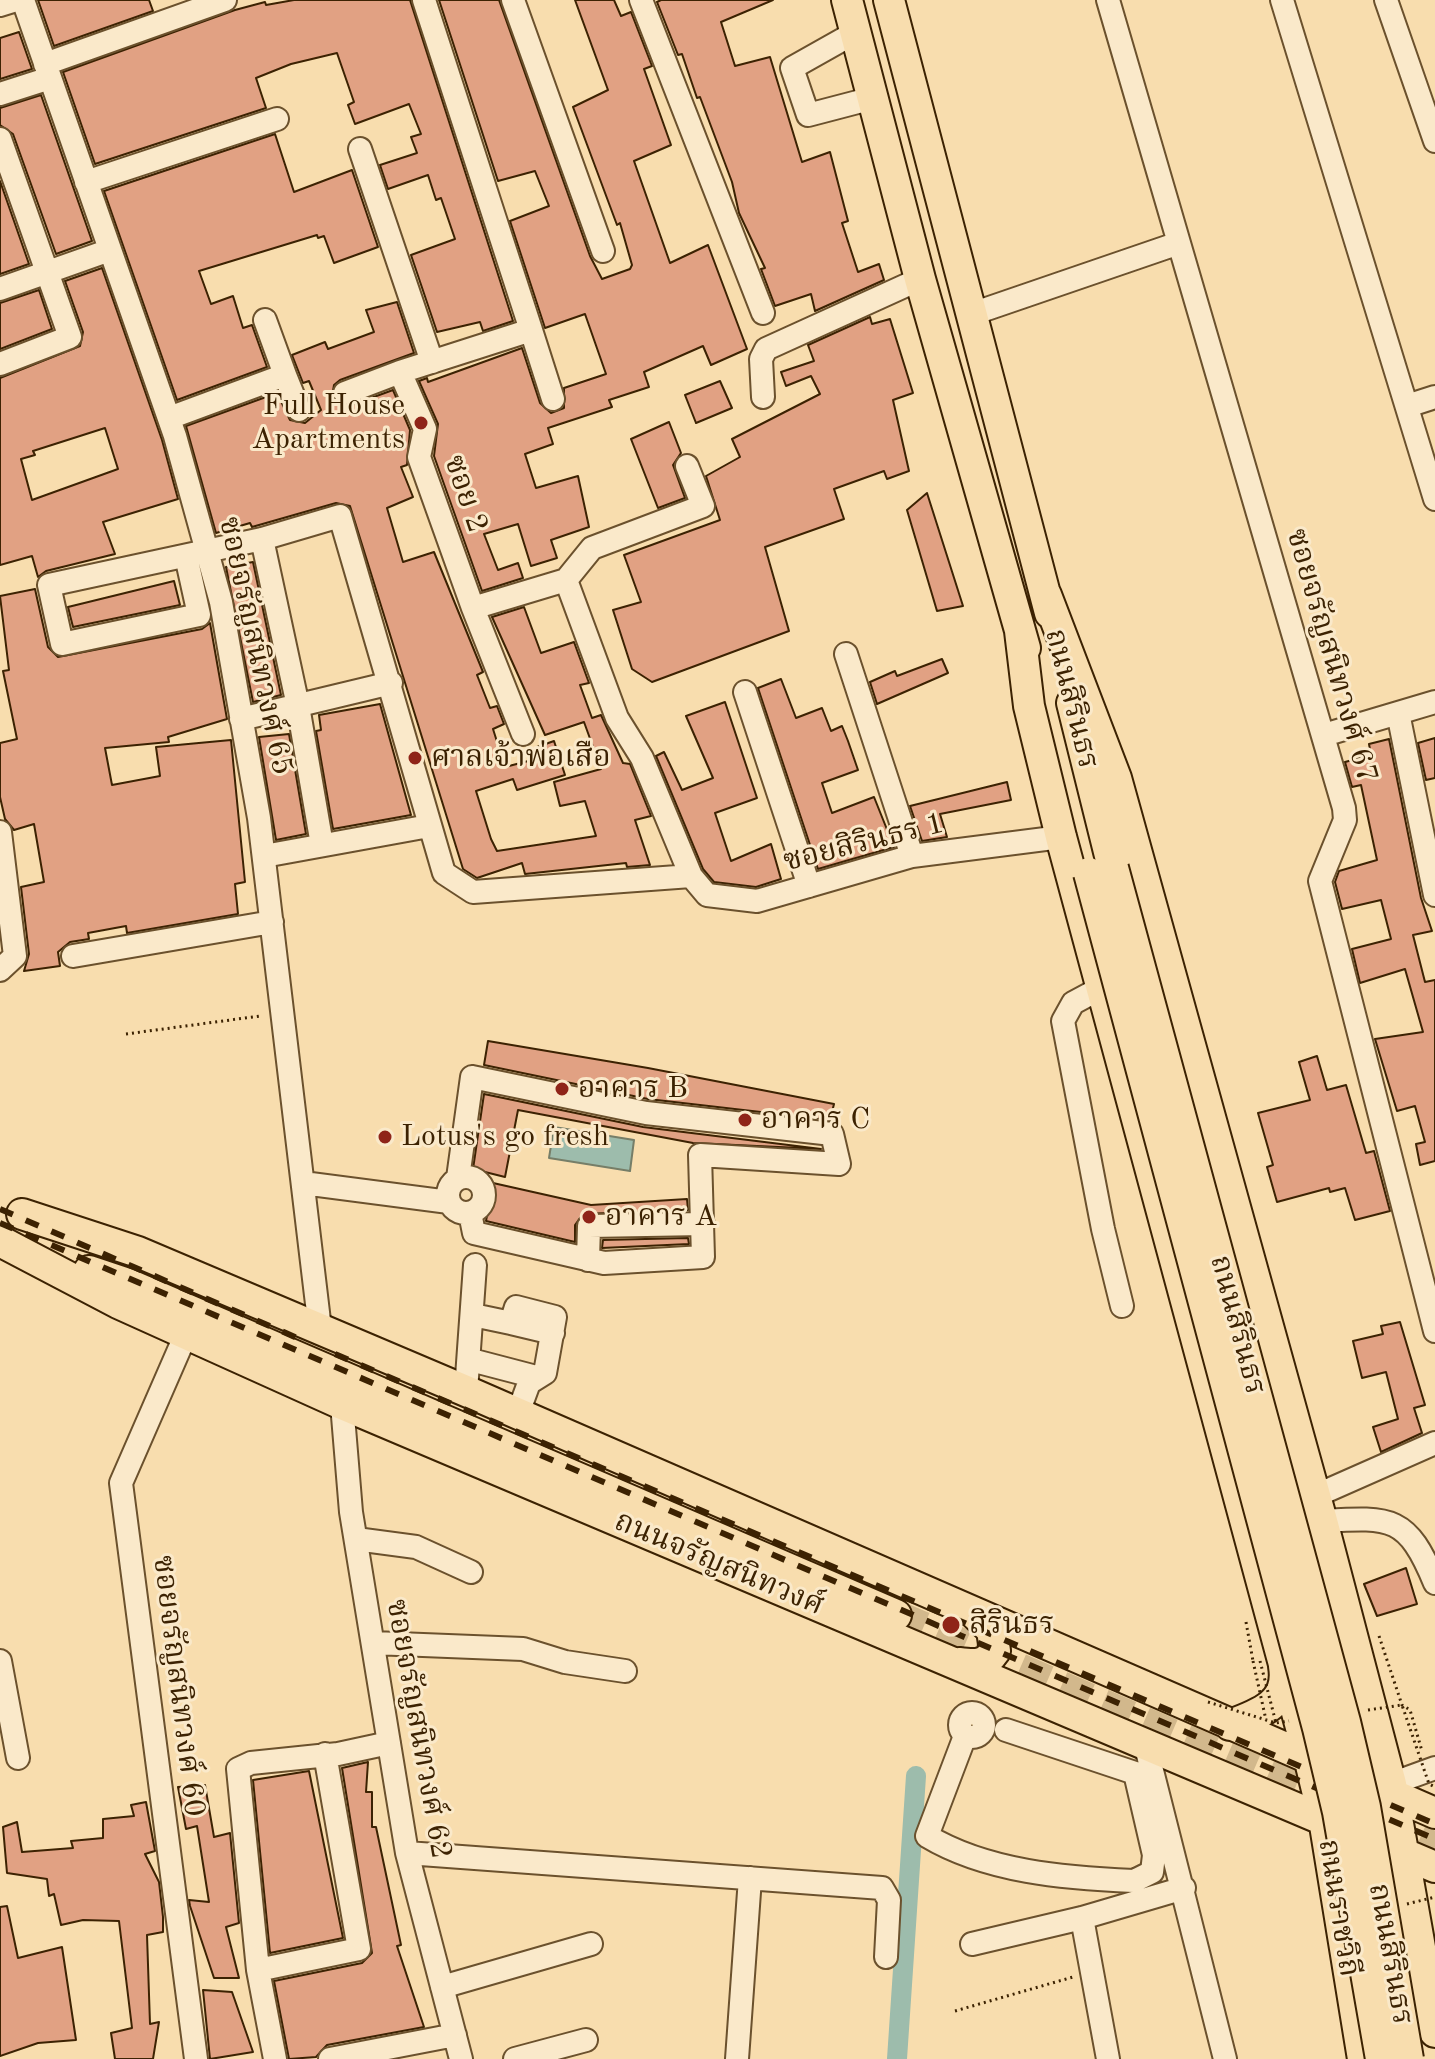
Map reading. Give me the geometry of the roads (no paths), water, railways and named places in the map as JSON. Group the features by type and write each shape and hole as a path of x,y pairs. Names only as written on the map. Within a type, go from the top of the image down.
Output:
{"main road":[{"name":"ถนนสิรินธร","path":"847,0 920,279 1020,631 1101,870 1345,1722 1365,1807 1408,2059"},
{"name":"ถนนสิรินธร","path":"889,0 1046,595 1101,870 1318,1728 1338,1812 1381,2059"},
{"name":"ถนนสิรินธร","path":"1046,595 1116,778 1319,1508 1392,1790 1404,1854"},
{"name":"ถนนสิรินธร","path":"1020,631 1029,706 1061,837 1226,1448 1265,1657 1309,1757"},
{"name":"ถนนจรัญสนิทวงศ์","path":"11,1209 138,1252 320,1329 1230,1725 1392,1790 1435,1813"},
{"name":"ถนนจรัญสนิทวงศ์","path":"5,1243 128,1284 899,1607 134,1269 11,1209"},
{"name":"ถนนจรัญสนิทวงศ์","path":"5,1243 118,1303 342,1404 1435,1867"},
{"path":"1226,1448 1252,1475 1267,1482 1282,1478 1294,1461 1300,1440"},
{"path":"959,1663 979,1665 989,1661 995,1651 992,1630 968,1609"},
{"path":"1230,1725 1264,1712 1279,1698 1286,1680 1265,1657"},
{"name":"ถนนราชวิถี","path":"1309,1757 1324,1819 1363,2059"},
{"path":"1404,1854 1435,2032"}],"street":[{"path":"0,5 16,0"},
{"name":"ซอยจรัญสนิทวงศ์ 65","path":"23,0 169,418 197,553 222,612 264,856 320,1329"},
{"path":"0,94 48,71 225,0"},
{"path":"424,0 553,399"},
{"path":"513,0 603,251"},
{"path":"641,0 763,313"},
{"name":"ซอยจรัญสนิทวงศ์ 67","path":"1108,0 1324,735 1345,820 1320,881 1435,1331"},
{"path":"1282,0 1435,499"},
{"path":"1386,0 1435,141"},
{"path":"856,32 792,68 808,115 873,98"},
{"path":"86,182 277,119"},
{"path":"0,139 8,189 47,272 70,337 0,364"},
{"path":"360,149 432,362"},
{"path":"972,314 1179,243"},
{"path":"0,289 110,250"},
{"path":"763,397 761,359 766,349 920,279"},
{"path":"265,320 299,410"},
{"path":"345,393 531,330"},
{"name":"ซอย 2","path":"400,372 425,429 419,457 473,608 523,734"},
{"path":"169,418 285,375"},
{"path":"1407,406 1435,397"},
{"path":"473,608 566,580 592,548 703,506 687,466"},
{"path":"222,612 62,644 49,585 262,539 340,516 444,873 473,892 691,876 642,758 617,718 566,580"},
{"path":"262,539 298,706 322,845"},
{"path":"197,553 199,615"},
{"path":"846,654 912,856"},
{"path":"241,719 391,683"},
{"path":"745,692 809,886"},
{"path":"1324,735 1435,702"},
{"path":"1398,713 1435,895"},
{"path":"264,856 429,826"},
{"path":"0,832 15,956 0,970"},
{"name":"ซอยสิรินธร 1","path":"691,876 707,895 757,901 912,856 1061,837"},
{"path":"73,956 272,922"},
{"path":"1101,988 1073,1003 1063,1021 1103,1229 1122,1306"},
{"path":"458,1178 475,1179 483,1189 480,1206 470,1213 457,1211 449,1202 448,1191 458,1178 472,1077 646,1113 832,1134 839,1164 700,1155 703,1257 604,1263 588,1260 474,1233 470,1213"},
{"path":"303,1183 449,1202"},
{"path":"588,1260 589,1226 703,1224"},
{"path":"466,1391 471,1360 475,1265"},
{"path":"473,1315 511,1323 516,1307 555,1317 545,1373 529,1383 518,1413"},
{"name":"ซอยจรัญสนิทวงศ์ 60","path":"186,1334 121,1483 196,2059"},
{"path":"471,1360 536,1377"},
{"name":"ซอยจรัญสนิทวงศ์ 62","path":"342,1404 356,1539 407,1853 461,2059"},
{"path":"1319,1508 1435,1443"},
{"path":"1319,1508 1400,1526 1414,1540 1435,1583"},
{"path":"356,1539 416,1547 471,1572"},
{"path":"373,1643 523,1649 565,1662 625,1671"},
{"path":"0,1661 18,1758"},
{"path":"1006,1730 1020,1689"},
{"path":"974,1730 1006,1730 1135,1773 1154,1855 1152,1872 1141,1879 1128,1881 1005,1867 950,1850 927,1836 974,1730"},
{"path":"275,2059 258,1970 238,1769 251,1763 389,1743"},
{"path":"1145,1743 1225,2059"},
{"path":"258,1970 359,1949 325,1754"},
{"path":"1392,1790 1427,1768"},
{"path":"407,1853 882,1888 889,1900 886,1957"},
{"path":"737,2059 750,1878"},
{"path":"972,1944 1082,1918 1184,1888"},
{"path":"1082,1918 1108,2059"},
{"path":"442,1987 591,1944"},
{"path":"330,2059 455,2035"},
{"path":"515,2059 586,2040"}],"waterway":[{"path":"897,2059 916,1776"}],"tunnel":[{"path":"896,1615 1338,1805"},
{"path":"1378,1822 1435,1847"}],"railway":[{"path":"0,1209 302,1340"},
{"path":"0,1223 1435,1839"},
{"path":"335,1354 1435,1824"}],"place":[{"name":"Full House Apartments","path":"421,423"},
{"name":"ศาลเจ้าพ่อเสือ","path":"415,758"},
{"name":"อาคาร B","path":"562,1089"},
{"name":"อาคาร C","path":"745,1120"},
{"name":"Lotus's go fresh","path":"385,1137"},
{"name":"อาคาร A","path":"589,1217"},
{"name":"สิรินธร","path":"951,1625"}]}
